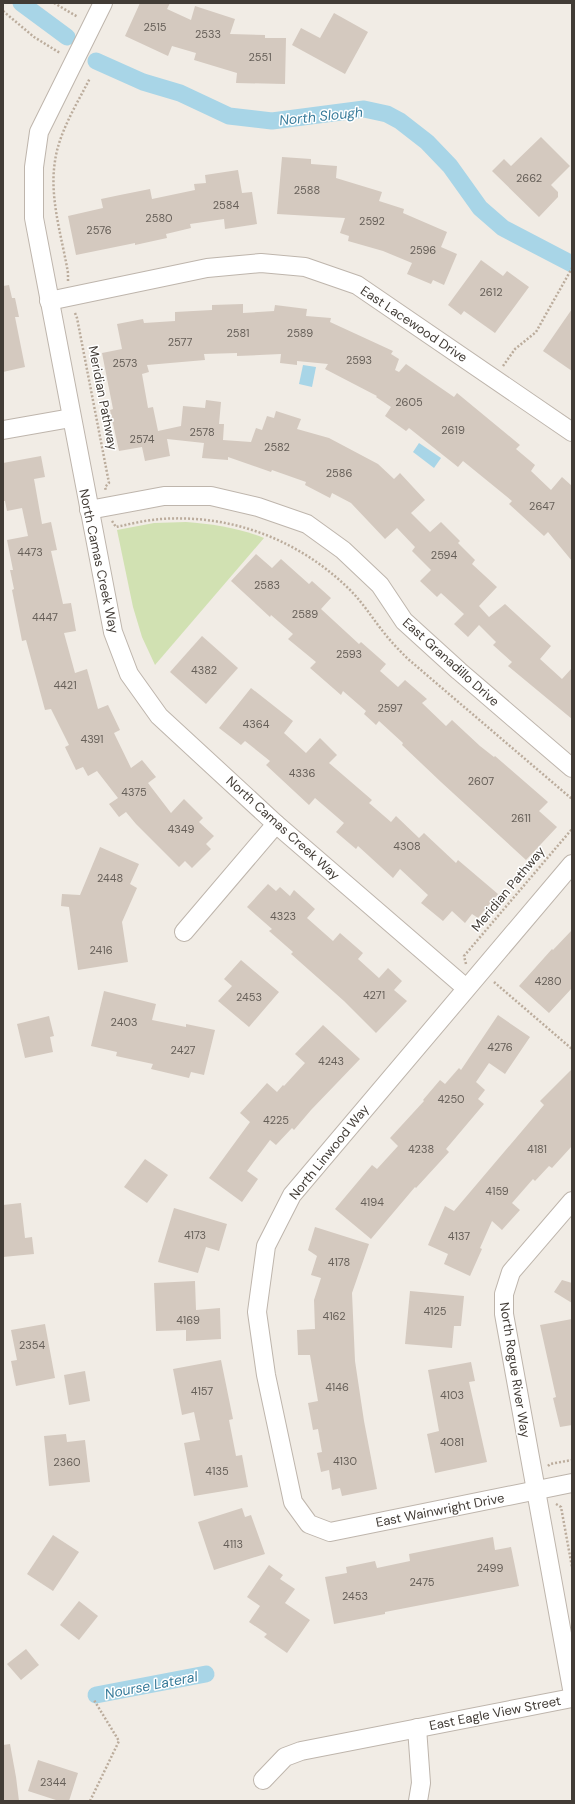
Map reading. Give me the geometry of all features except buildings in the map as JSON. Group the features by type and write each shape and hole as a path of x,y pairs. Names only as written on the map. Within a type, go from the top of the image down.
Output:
{"street":[{"name":"North Camas Creek Way","path":"103,3 39,132 34,168 34,218 113,632 129,674 159,716 276,824 466,988"},
{"name":"East Lacewood Drive","path":"50,301 207,268 261,263 305,267 357,285 572,432"},
{"path":"3,430 71,418"},
{"name":"East Granadillo Drive","path":"89,510 164,496 211,496 258,507 307,524 343,550 380,585 404,621 459,672 572,768"},
{"path":"184,932 276,824"},
{"name":"North Linwood Way","path":"309,1524 293,1502 266,1375 258,1312 266,1246 292,1195 572,864"},
{"name":"North Rogue River Way","path":"572,1201 511,1272 504,1294 504,1314 507,1333 572,1689"},
{"name":"East Wainwright Drive","path":"309,1524 330,1532 572,1483"},
{"name":"East Eagle View Street","path":"263,1780 285,1757 301,1751 572,1698"},
{"path":"417,1728 421,1783 418,1801"}],"path":[{"path":"54,3 81,18"},
{"path":"3,10 34,37 62,54"},
{"path":"68,279 54,190 55,161 65,127 90,78"},
{"path":"502,368 515,349 536,332 571,270"},
{"name":"Meridian Pathway","path":"74,312 77,318 109,484 105,487"},
{"path":"112,523 116,527 159,519 181,519 225,523 249,528 309,557 348,588 385,635 408,659 572,799"},
{"name":"Meridian Pathway","path":"465,964 464,956 572,829"},
{"path":"491,981 572,1049"},
{"path":"550,1464 572,1460"},
{"path":"561,1507 572,1567"},
{"path":"90,1801 119,1741 94,1700"}],"green space":[{"path":"186,522 226,527 264,538 155,665 142,637 133,607 117,530 154,523"}],"water":[{"path":"303,365 316,367 312,387 299,384"},
{"path":"419,443 441,458 434,468 413,452"}],"waterway":[{"name":"North Slough","path":"21,3 67,37"},
{"name":"North Slough","path":"96,61 143,82 180,93 229,116 272,121 364,109 387,114 400,121 427,142 450,166 480,208 503,228 572,264"},
{"name":"Nourse Lateral","path":"96,1695 206,1674"}]}
